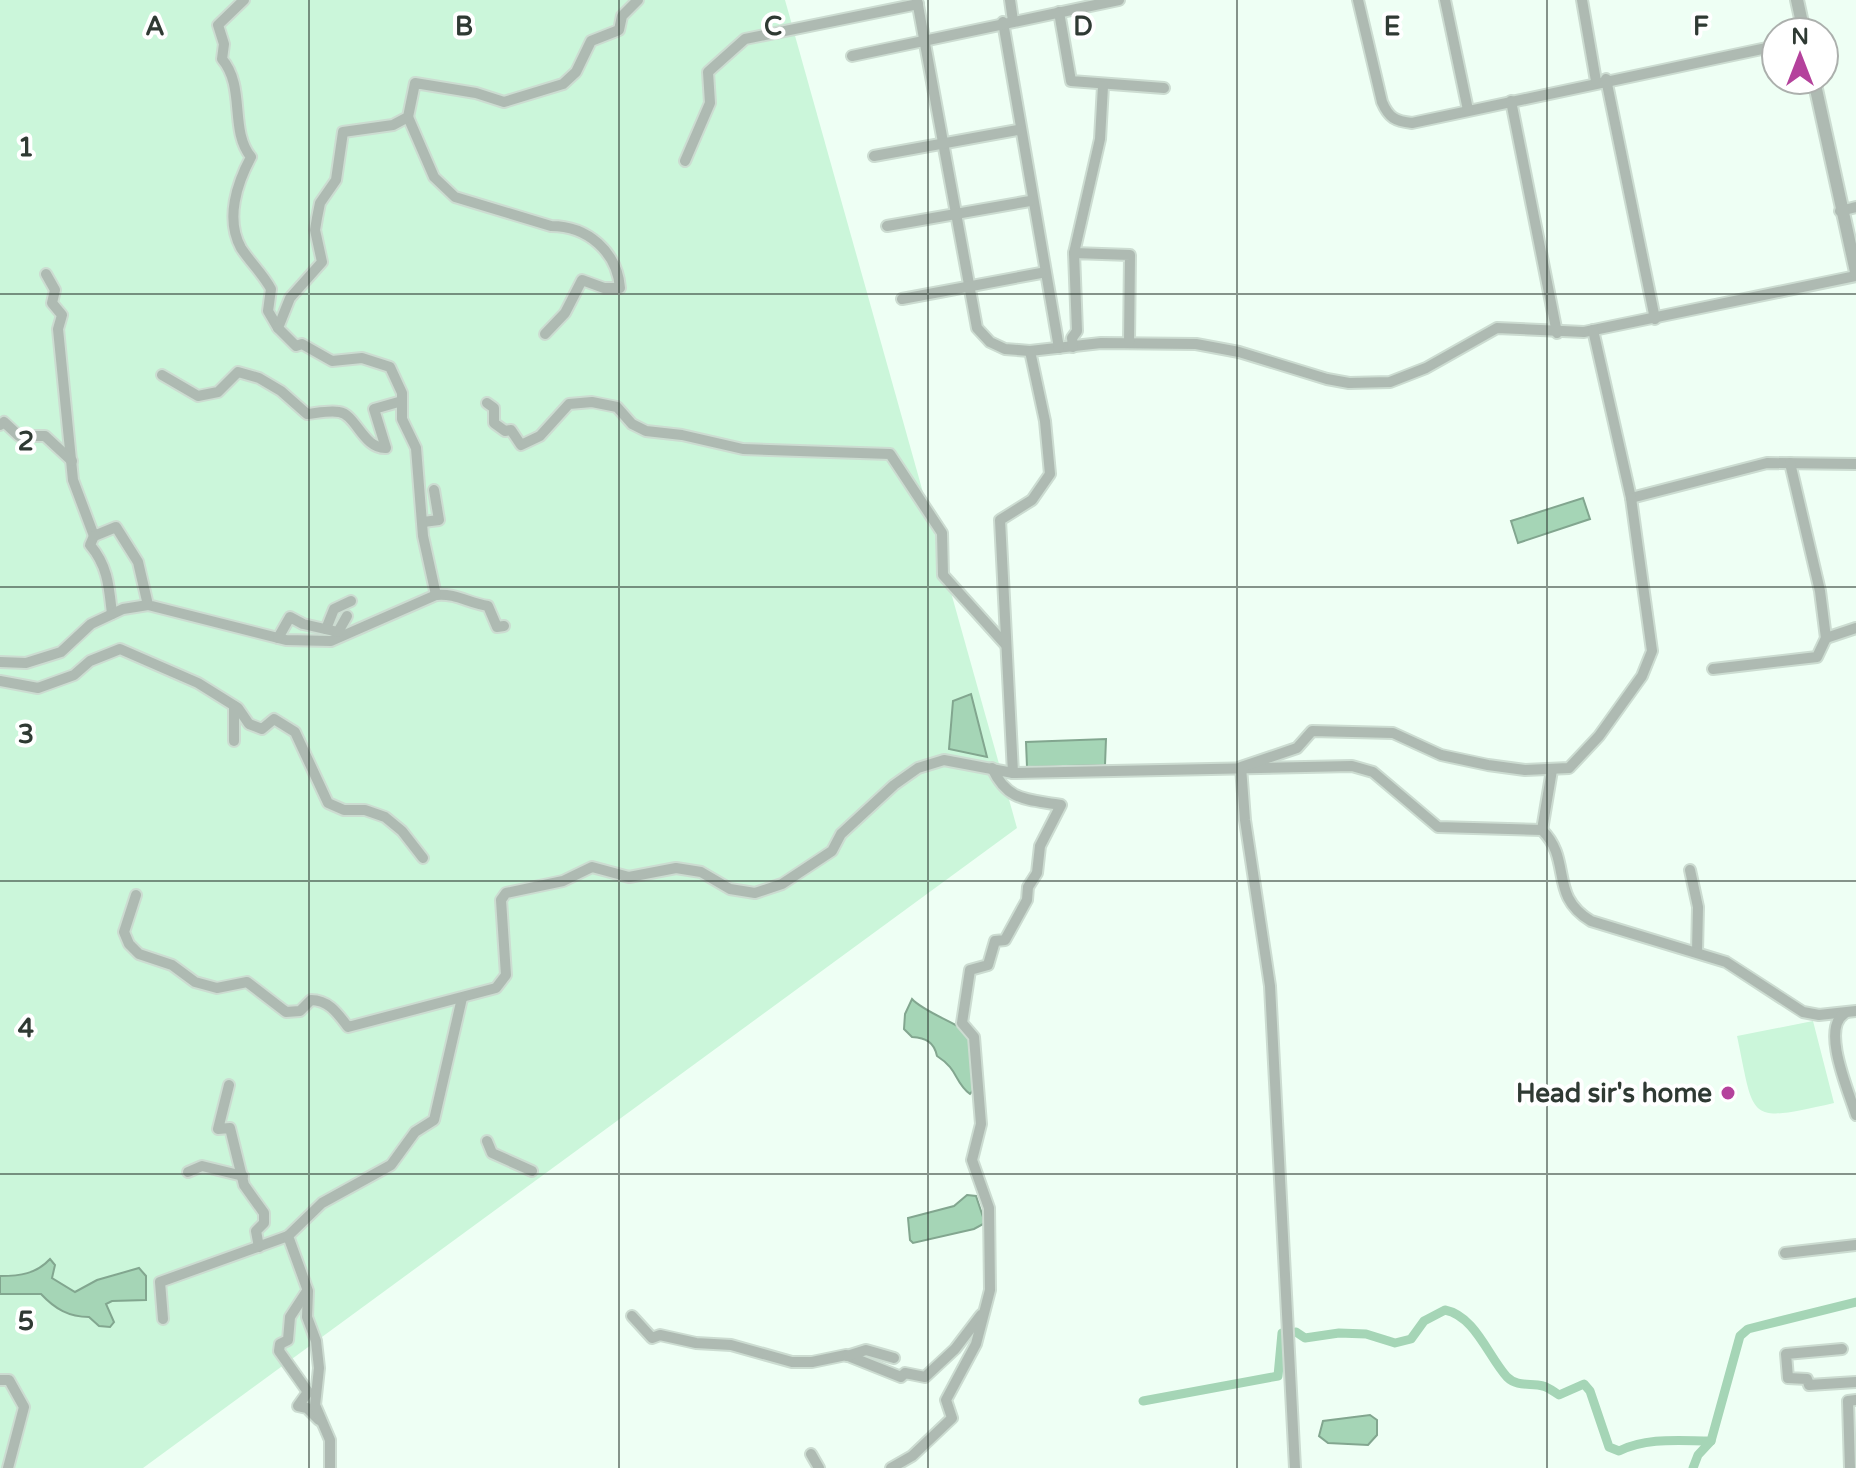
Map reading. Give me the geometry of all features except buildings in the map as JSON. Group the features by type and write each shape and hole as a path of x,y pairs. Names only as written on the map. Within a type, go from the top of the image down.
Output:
{"street":[{"path":"244,0 218,25 224,44 222,59 229,66 239,95 243,147 251,157 239,179 234,224 239,244 271,289 268,311 278,328 296,346 302,344 332,361 362,358 390,367 402,401 402,419 416,448 416,480 423,536 436,595"},
{"path":"545,334 565,313 582,280 604,288 620,288 614,260 598,242 566,226 551,226 455,197 434,177 408,117 415,83 476,93 504,102 563,84 576,72 591,41 619,30 622,16 638,0"},
{"path":"1010,0 1008,22 1059,348"},
{"path":"852,56 1119,0"},
{"path":"1358,0 1382,102 1389,117 1412,123 1601,80 1760,49"},
{"path":"1445,0 1468,110"},
{"path":"1582,0 1655,319"},
{"path":"685,161 710,103 708,72 745,39 918,2 977,328 990,342 1005,349 1030,351 1129,343 1196,344 1239,352 1327,379 1390,382 1426,368 1497,328 1557,333 1593,330 1856,274 1817,96"},
{"path":"1059,12 1071,81 1103,86 1164,88"},
{"path":"1073,347 1072,338 1077,331 1074,253 1100,139 1103,86"},
{"path":"1511,101 1557,333"},
{"path":"278,328 290,298 322,262 315,230 320,203 336,180 343,132 393,125 408,117"},
{"path":"874,156 1018,130"},
{"path":"887,226 1030,201"},
{"path":"1840,211 1856,207"},
{"path":"1074,253 1130,255 1129,343"},
{"path":"902,299 1041,273"},
{"path":"46,274 55,290 52,303 62,315 58,329 73,480 94,536"},
{"path":"1241,767 1297,748 1312,731 1393,733 1441,755 1488,765 1552,770 1569,768 1599,736 1642,676 1652,651 1631,498 1593,330"},
{"path":"1013,773 1000,520 1032,500 1050,474 1045,421 1030,351"},
{"path":"162,375 198,396 218,392 238,372 259,378 307,414 340,411 348,416 360,434 379,448 386,448 374,409 402,401"},
{"path":"487,403 496,412 494,423 505,431 511,430 521,445 540,436 569,404 592,402 617,407 632,424 646,431 682,435 743,449 890,454 942,533 943,575 1005,644"},
{"path":"0,425 4,422 19,436 45,436 72,461"},
{"path":"1631,498 1767,463 1856,464"},
{"path":"1713,669 1817,657 1826,638 1820,591 1790,463"},
{"path":"423,522 439,520 434,490"},
{"path":"112,614 108,575 102,559 90,545 94,536 116,527 138,562 148,605"},
{"path":"0,662 26,663 61,652 91,624 112,614 148,605 278,638 331,641 436,595 454,593 473,604 488,606 497,627 504,626"},
{"path":"326,629 334,609 351,601"},
{"path":"278,638 290,617 338,632 347,616"},
{"path":"1826,638 1856,628"},
{"path":"0,681 38,688 74,675 90,661 120,649 198,683 234,706 249,724 262,729 274,719 295,732 328,803 344,810 365,810 385,817 402,831 423,858"},
{"path":"234,706 234,741"},
{"path":"136,895 124,932 139,954 172,965 195,982 217,988 247,982 286,1012 300,1011 311,1000 319,1000 330,1006 348,1027 496,988 506,975 501,900 506,893 563,881 592,867 629,877 676,868 701,872 730,889 755,893 782,884 832,851 841,834 918,768 944,760 1013,773 1352,766 1373,772 1438,827 1542,830 1553,841 1565,895 1573,911 1591,921 1726,962 1803,1012 1851,1012"},
{"path":"1241,767 1245,820 1270,986 1295,1468"},
{"path":"891,1468 912,1456 952,1418 946,1400 976,1344 986,1307 990,1290 989,1208 972,1160 981,1124 974,1037 962,1023 963,999 970,970 988,965 995,941 1005,940 1022,911 1028,887 1037,873 1040,846 1061,805 1011,796 1001,787 992,768"},
{"path":"1542,830 1552,770"},
{"path":"1690,870 1698,907 1697,952"},
{"path":"163,1319 160,1282 288,1236 322,1203 391,1165 415,1132 434,1120 462,998"},
{"path":"1851,1012 1836,1020 1833,1034 1856,1115"},
{"path":"229,1085 218,1129 230,1128 252,1199 264,1213 264,1223 256,1231 259,1247"},
{"path":"487,1141 492,1153 532,1171"},
{"path":"188,1172 202,1166 243,1176"},
{"path":"288,1236 308,1291 307,1317 316,1341 319,1368 315,1405 330,1440 330,1468"},
{"path":"1785,1253 1856,1245"},
{"path":"308,1291 290,1317 288,1340 280,1344 279,1351 308,1392 298,1406 307,1408 323,1424"},
{"path":"847,1356 901,1377 905,1373 925,1377 955,1349 986,1307"},
{"path":"632,1316 652,1338 660,1335 696,1343 731,1345 792,1362 847,1356 866,1350 894,1358"},
{"path":"1842,1349 1786,1354 1788,1378 1807,1379 1809,1385 1856,1382"},
{"path":"0,1380 9,1380 24,1407 8,1468"},
{"path":"1850,1468 1848,1401 1856,1400"},
{"path":"811,1454 819,1468"}],"shaded area":[{"path":"0,0 785,0 1017,828 143,1468 0,1468"},
{"path":"1583,498 1590,519 1518,543 1511,521"},
{"path":"971,694 987,757 949,749 953,701"},
{"path":"1106,739 1105,765 1027,767 1026,742"},
{"path":"912,999 970,1036 975,1088 970,1094 949,1066 937,1056 931,1044 912,1037 904,1029 905,1014"},
{"path":"1813,1021 1834,1103 1784,1113 1759,1109 1747,1085 1737,1036"},
{"path":"967,1195 976,1196 985,1223 974,1229 913,1243 910,1240 908,1218 954,1206"},
{"path":"50,1259 55,1265 52,1278 75,1292 97,1280 139,1268 146,1276 146,1300 106,1304 114,1322 110,1327 99,1326 89,1317 63,1311 41,1294 0,1294 0,1276 27,1273"},
{"path":"1370,1415 1377,1420 1377,1435 1368,1445 1328,1443 1319,1436 1323,1421"}],"waterway":[{"path":"1296,1332 1305,1338 1339,1333 1366,1334 1395,1343 1411,1339 1424,1321 1445,1310 1465,1320 1473,1328 1511,1380 1545,1387 1559,1395 1584,1384 1590,1391 1609,1447 1619,1451 1653,1442 1711,1441 1740,1336 1748,1329 1856,1302"},
{"path":"1143,1401 1278,1376 1282,1333"},
{"path":"1693,1468 1698,1455 1711,1441"}],"place":[{"name":"Head sir's home","path":"1728,1093"}]}
